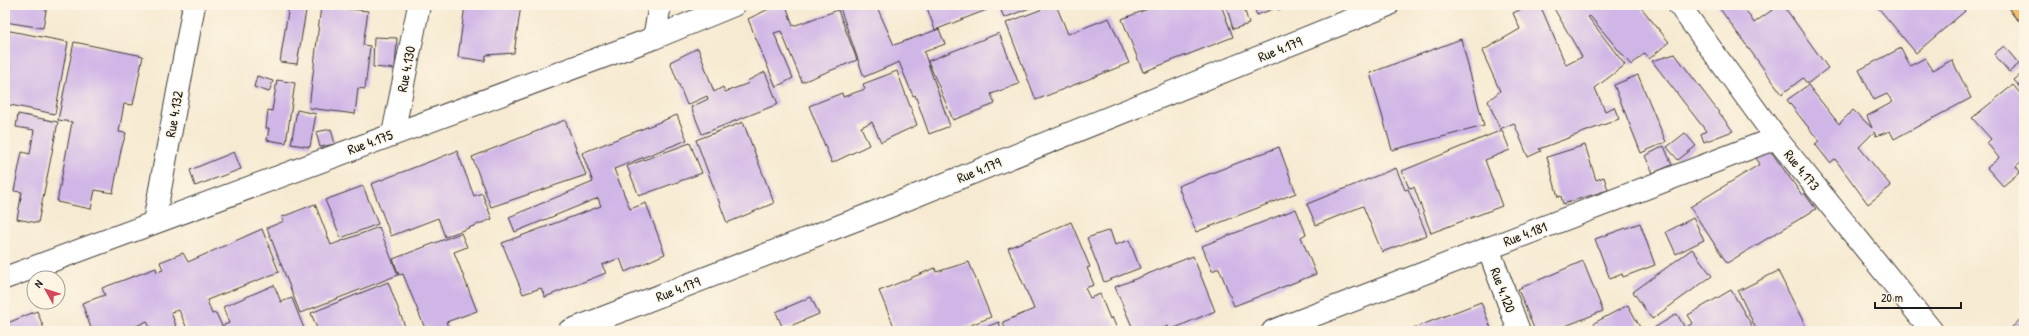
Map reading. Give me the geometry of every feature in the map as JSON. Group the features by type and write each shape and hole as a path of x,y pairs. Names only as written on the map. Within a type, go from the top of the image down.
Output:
{"main road":[{"path":"2020,5 2024,10"}],"street":[{"name":"Rue 4.132","path":"154,222 194,5"},
{"name":"Rue 4.130","path":"393,134 419,5"},
{"path":"654,38 660,5"},
{"name":"Rue 4.175","path":"5,278 654,38 734,5"},
{"name":"Rue 4.179","path":"570,331 863,217 1388,5"},
{"name":"Rue 4.173","path":"1679,5 1776,138 1924,329"},
{"name":"Rue 4.181","path":"1273,331 1776,138"},
{"name":"Rue 4.120","path":"1488,248 1519,331"}],"building":[{"path":"6,5 47,5 43,28 5,22"},
{"path":"289,5 307,5 297,64 280,62"},
{"path":"465,5 521,5 514,53 486,55 485,61 458,57"},
{"path":"777,5 786,5 793,26 838,10 857,60 802,82 781,31 774,33 793,78 776,87 748,19"},
{"path":"839,5 876,5 894,45 939,29 945,44 924,52 950,126 929,134 915,95 913,96 899,62 864,77"},
{"path":"926,5 988,5 989,9 935,30"},
{"path":"999,5 1037,5 1004,18"},
{"path":"1056,5 1068,34 1109,18 1129,63 1036,100 1006,23"},
{"path":"1158,5 1221,5 1233,37 1143,72 1122,19"},
{"path":"1226,5 1243,5 1249,24 1233,29"},
{"path":"1253,5 1272,5 1273,9 1257,15"},
{"path":"1276,5 1291,5 1278,10"},
{"path":"1530,5 1540,5 1566,65 1582,57 1552,5 1639,5 1669,42 1649,59 1645,53 1631,65 1590,16 1588,17 1625,65 1595,88 1605,111 1614,107 1619,119 1539,149 1541,151 1528,157 1514,123 1500,129 1488,101 1500,91 1482,51 1520,29 1513,13"},
{"path":"1717,5 1750,5 1745,9 1754,23 1779,5 1783,5 1828,68 1807,84 1803,78 1782,94"},
{"path":"1876,5 1960,5 1965,11 1916,53"},
{"path":"321,6 368,11 363,45 370,46 365,89 358,88 355,114 309,108"},
{"path":"5,30 68,42 55,114 5,104"},
{"path":"999,33 1019,84 991,94 995,104 953,120 928,61"},
{"path":"374,37 397,38 395,69 373,67"},
{"path":"1461,39 1484,126 1392,150 1370,73"},
{"path":"74,42 143,56 133,105 124,104 119,132 126,133 121,150 113,193 95,190 91,209 57,202 72,122 58,120"},
{"path":"2004,46 2019,64 2009,72 1994,54"},
{"path":"698,48 714,92 723,87 725,92 749,83 747,81 765,72 778,104 702,134 691,107 708,99 707,96 687,105 670,62"},
{"path":"1901,48 1910,66 1925,58 1933,70 1952,60 1971,98 1894,139 1890,131 1876,136 1874,132 1859,147 1891,186 1868,204 1835,159 1830,163 1815,144 1819,141 1787,100 1808,85 1839,124 1853,110 1872,128 1867,116 1893,102 1887,94 1874,100 1859,70"},
{"path":"1675,54 1733,131 1704,142 1701,134 1706,131 1652,61"},
{"path":"897,71 917,125 881,142 872,122 861,127 869,145 832,163 809,106 842,93 843,97 865,89 863,84"},
{"path":"2024,72 2024,92 2014,80"},
{"path":"1638,75 1666,142 1641,153 1614,85"},
{"path":"257,76 273,81 269,92 254,87"},
{"path":"277,80 295,83 286,143 267,140 269,128 266,128 268,110 272,111"},
{"path":"2013,85 2024,98 2024,159 2016,166 2020,172 2003,186 1987,168 1999,158 1987,143 1991,139 1972,118"},
{"path":"297,110 316,114 310,147 291,144"},
{"path":"18,114 58,122 38,223 17,219 22,192 14,191 22,152 30,154 34,130 16,127"},
{"path":"677,115 687,140 614,169 630,209 646,203 665,254 625,272 620,258 602,265 606,273 545,297 541,288 523,294 502,243 601,206 598,198 515,232 509,217 593,182 582,153"},
{"path":"565,120 586,175 491,207 472,157"},
{"path":"743,122 774,203 727,223 696,140"},
{"path":"331,129 335,144 320,147 316,132"},
{"path":"1502,130 1510,150 1485,160 1502,206 1431,233 1414,187 1409,188 1402,171"},
{"path":"1685,133 1696,146 1678,160 1667,147"},
{"path":"690,143 702,173 639,196 627,166"},
{"path":"1585,145 1596,180 1604,177 1608,190 1563,204 1561,196 1558,197 1547,157"},
{"path":"1664,146 1672,165 1653,173 1645,156"},
{"path":"1279,147 1296,193 1196,232 1178,186"},
{"path":"1770,150 1802,195 1804,193 1816,209 1727,263 1690,207 1760,164 1756,158"},
{"path":"457,151 474,196 482,193 492,219 445,237 438,218 391,236 371,184"},
{"path":"234,152 241,169 195,186 190,170"},
{"path":"1396,168 1405,190 1408,189 1427,235 1382,252 1363,206 1316,225 1307,204"},
{"path":"363,186 378,224 341,238 325,200"},
{"path":"315,204 331,245 379,227 398,275 300,313 267,228 284,221 282,217"},
{"path":"1296,209 1306,234 1301,237 1316,274 1234,306 1219,268 1212,271 1202,246"},
{"path":"1693,218 1704,240 1676,254 1666,232"},
{"path":"1071,222 1090,267 1087,268 1094,285 1085,288 1090,298 1100,294 1110,319 1112,317 1118,331 1006,331 1003,322 1034,309 1008,248"},
{"path":"1640,223 1655,265 1623,277 1622,274 1610,279 1595,239"},
{"path":"262,229 279,272 207,300 212,314 216,313 222,326 229,323 223,307 274,285 281,302 292,298 305,331 188,331 179,310 171,312 176,326 160,331 151,331 147,321 126,331 92,331 82,303 105,295 102,288 156,268 157,272 163,270 160,262 183,253 188,262"},
{"path":"1110,230 1115,245 1129,240 1140,268 1104,282 1087,238"},
{"path":"461,233 467,247 454,252 477,311 446,322 450,331 426,331 403,274 399,275 393,259"},
{"path":"1692,249 1712,276 1652,319 1633,292"},
{"path":"1193,256 1215,311 1170,330 1168,326 1156,331 1134,331 1115,287"},
{"path":"1583,261 1603,311 1553,331 1535,331 1518,289"},
{"path":"969,262 991,317 956,331 896,331 879,291 935,268 936,272"},
{"path":"1778,271 1808,331 1757,331 1738,291"},
{"path":"388,282 406,329 401,331 318,331 311,313"},
{"path":"1731,290 1755,331 1649,331 1677,314 1685,328 1693,323 1688,315"},
{"path":"811,297 819,314 783,329 776,312"},
{"path":"1481,302 1492,331 1411,331 1411,329"},
{"path":"1628,305 1642,331 1598,331 1594,323"},
{"path":"37,311 45,331 5,331 5,324"},
{"path":"2024,316 2024,331 2014,331 2011,328"},
{"path":"999,322 1002,331 976,331"}]}
